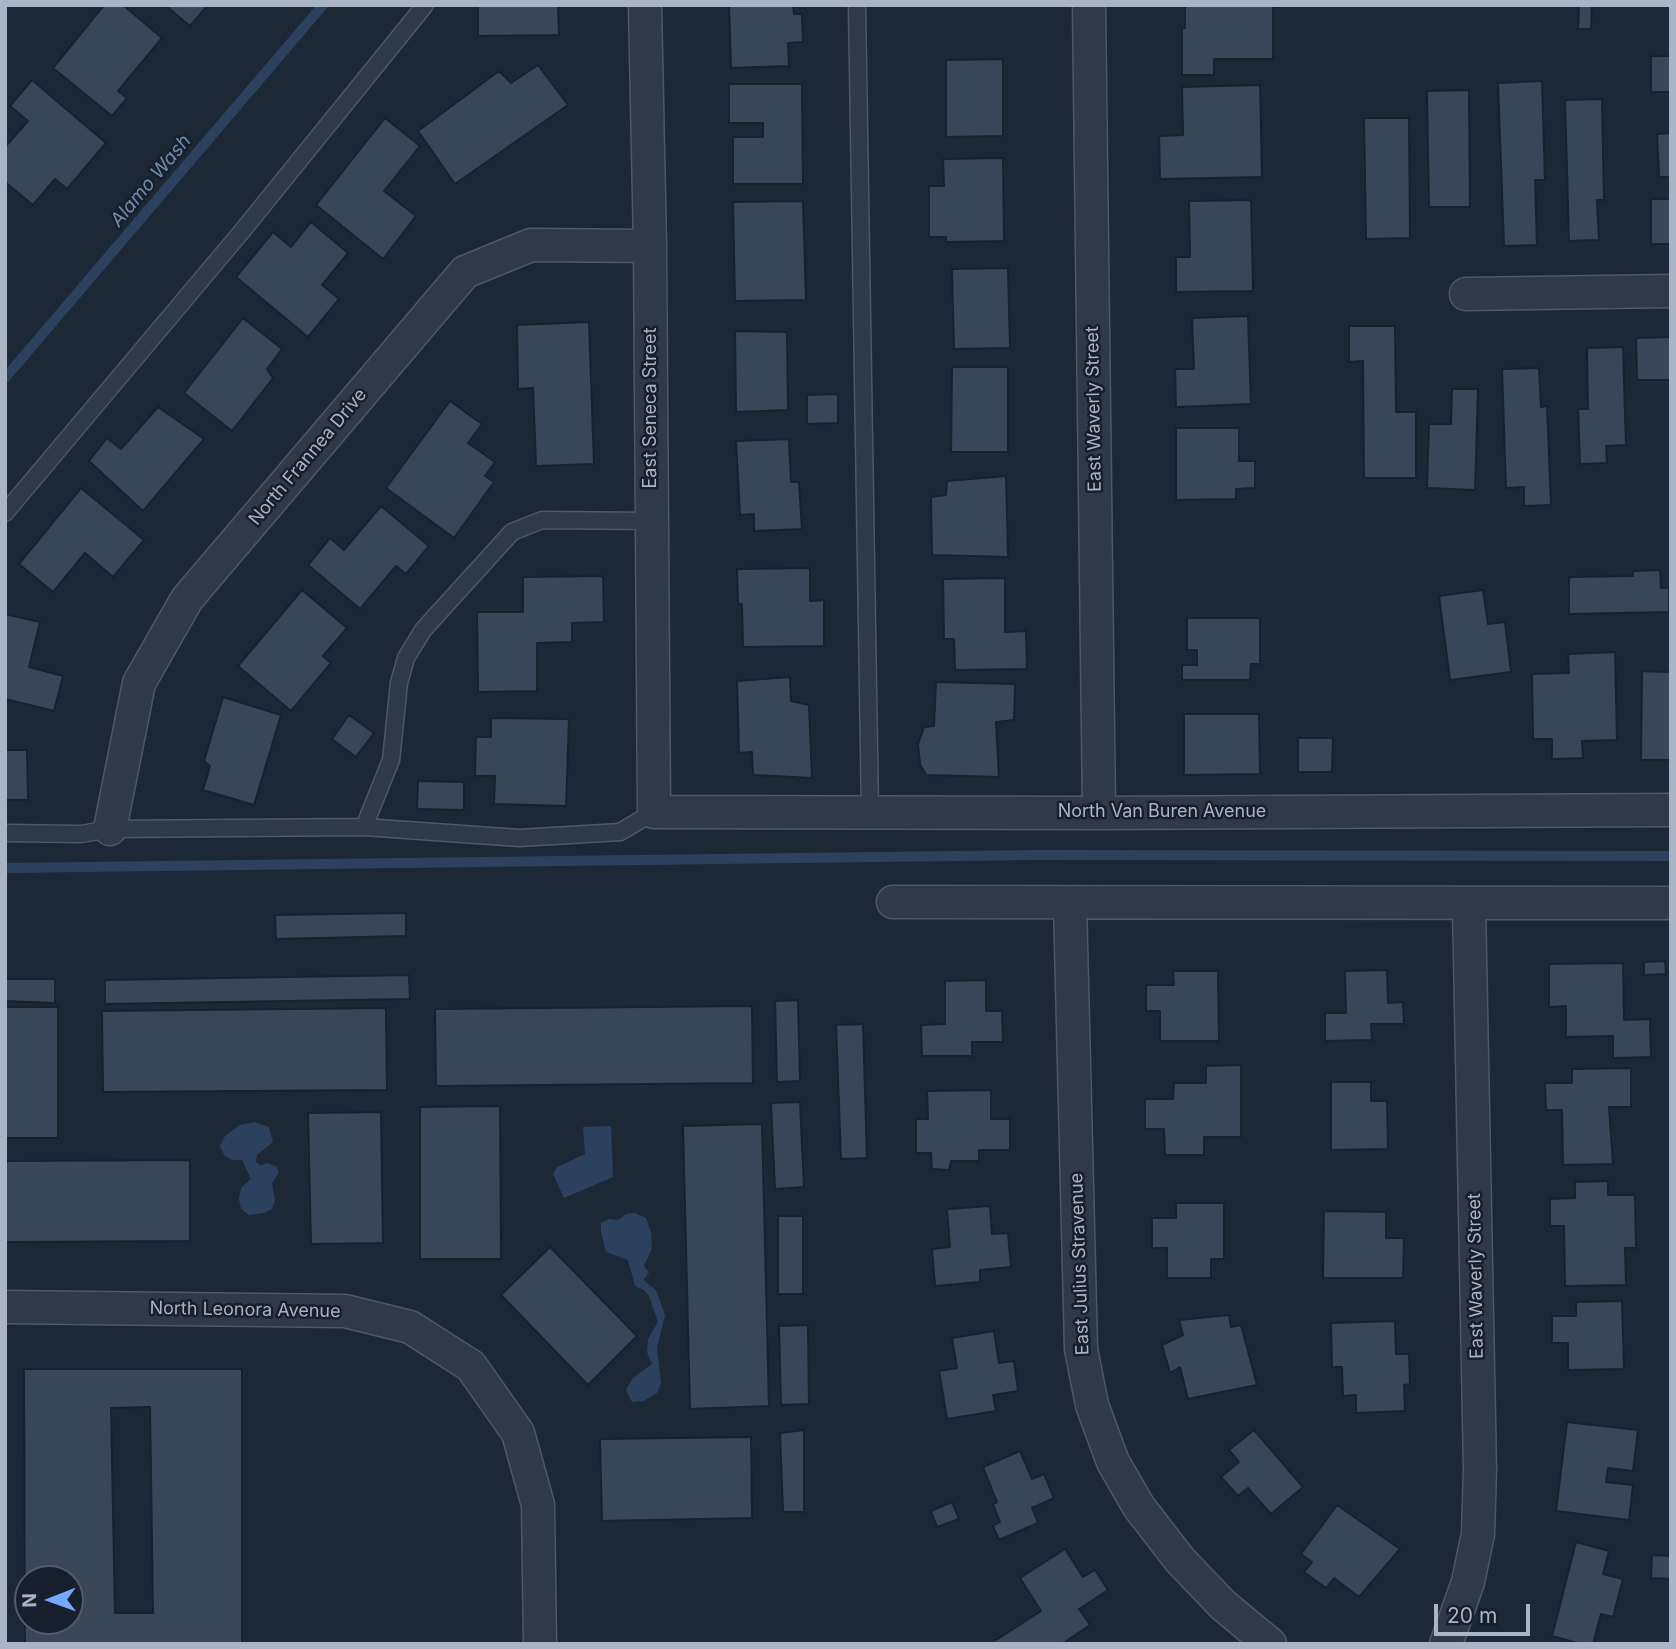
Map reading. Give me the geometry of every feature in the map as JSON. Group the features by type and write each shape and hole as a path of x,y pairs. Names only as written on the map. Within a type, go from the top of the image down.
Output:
{"street":[{"name":"East Seneca Street","path":"645,5 650,246 654,811"},
{"name":"East Waverly Street","path":"1089,5 1099,813"},
{"name":"North Frannea Drive","path":"110,829 139,683 187,599 465,272 531,245 650,246"},
{"path":"1466,293 1671,291"},
{"name":"North Van Buren Avenue","path":"654,811 1099,813 1671,810"},
{"path":"893,902 1671,903"},
{"name":"East Julius Stravenue","path":"1070,903 1081,1349 1092,1405 1113,1462 1139,1507 1180,1560 1223,1605 1270,1644"},
{"name":"East Waverly Street","path":"1446,1644 1468,1581 1475,1546 1480,1470 1469,904"},
{"name":"North Leonora Avenue","path":"5,1307 345,1311 410,1327 471,1366 518,1433 538,1506 540,1644"}],"lane":[{"path":"5,513 243,230 425,5"},
{"path":"857,5 870,812"},
{"path":"364,827 391,760 399,682 406,657 424,630 512,532 542,520 652,521"},
{"path":"5,833 80,834 110,829 364,827 519,838 620,832 654,811"}],"water":[{"path":"255,1122 269,1127 273,1142 257,1155 256,1162 260,1166 267,1163 276,1166 279,1172 272,1183 275,1200 272,1209 249,1215 241,1209 239,1199 241,1188 251,1179 242,1160 232,1160 224,1155 220,1146 225,1136 240,1125"},
{"path":"611,1126 613,1177 564,1198 553,1174 557,1167 585,1154 583,1127"},
{"path":"635,1213 646,1218 651,1232 652,1248 644,1266 649,1273 643,1280 656,1290 665,1315 657,1348 661,1383 657,1393 644,1401 632,1402 626,1390 633,1378 652,1364 647,1352 648,1339 658,1322 649,1296 635,1286 628,1260 606,1252 601,1223"}],"building":[{"path":"104,5 123,5 162,38 118,91 127,98 112,116 53,68"},
{"path":"165,5 208,5 190,26"},
{"path":"478,5 558,5 559,35 478,36"},
{"path":"729,5 793,5 794,14 802,14 803,42 788,43 789,66 731,68"},
{"path":"1185,5 1273,5 1273,59 1214,59 1214,75 1182,75"},
{"path":"1579,5 1592,5 1591,29 1578,29"},
{"path":"1651,56 1671,56 1671,92 1651,92"},
{"path":"1003,59 1003,136 946,137 946,60"},
{"path":"538,65 568,105 455,184 418,131 499,71 511,83"},
{"path":"32,80 106,143 67,189 55,179 33,205 5,182 5,147 28,121 10,106"},
{"path":"1542,81 1545,180 1535,180 1537,245 1504,246 1498,83"},
{"path":"729,84 802,84 803,184 733,184 733,137 763,137 763,123 729,123"},
{"path":"1260,85 1262,177 1160,179 1159,136 1183,135 1182,87"},
{"path":"1469,90 1470,207 1429,207 1427,91"},
{"path":"1602,99 1604,200 1597,200 1599,240 1569,241 1565,100"},
{"path":"385,118 420,146 384,191 416,216 383,259 316,205"},
{"path":"1364,118 1409,118 1410,238 1366,239"},
{"path":"1671,133 1671,177 1659,177 1657,134"},
{"path":"1003,158 1004,241 946,242 946,237 929,237 929,186 944,186 943,159"},
{"path":"1651,199 1671,199 1671,244 1651,244"},
{"path":"1251,200 1253,291 1176,292 1176,257 1190,257 1189,201"},
{"path":"803,201 806,300 735,301 733,202"},
{"path":"311,222 348,253 322,285 339,299 308,337 236,277 273,232 291,247"},
{"path":"1008,268 1010,348 954,349 952,269"},
{"path":"1248,316 1251,404 1176,407 1175,369 1194,369 1192,318"},
{"path":"243,318 282,349 267,369 273,378 232,431 184,393"},
{"path":"589,322 594,464 536,466 533,388 518,389 517,325"},
{"path":"1349,326 1395,326 1396,412 1416,412 1416,478 1364,478 1363,361 1349,362"},
{"path":"735,331 787,332 788,410 736,412"},
{"path":"1671,337 1671,380 1637,380 1636,338"},
{"path":"1623,347 1626,445 1606,446 1607,463 1580,464 1578,409 1588,409 1587,348"},
{"path":"952,367 1008,367 1008,452 951,452"},
{"path":"1539,368 1541,407 1547,406 1551,505 1524,506 1524,487 1506,488 1502,369"},
{"path":"1452,389 1478,389 1475,490 1427,488 1429,424 1451,424"},
{"path":"838,394 838,423 807,424 807,395"},
{"path":"450,401 482,424 468,443 495,462 485,476 494,482 454,538 386,488"},
{"path":"158,407 204,439 143,511 89,461 107,438 121,449"},
{"path":"1176,428 1239,428 1239,461 1255,461 1255,488 1236,489 1236,499 1176,500"},
{"path":"789,439 791,482 799,482 802,529 754,531 754,514 740,515 736,441"},
{"path":"1006,476 1008,557 932,555 931,497 946,495 947,481"},
{"path":"81,488 144,540 113,577 85,553 53,592 19,564"},
{"path":"381,506 429,546 406,574 396,566 360,609 308,565 330,538 344,550"},
{"path":"810,568 810,601 824,600 824,646 743,647 742,604 738,604 737,569"},
{"path":"1660,570 1661,588 1669,588 1669,612 1569,614 1569,577 1633,576 1633,571"},
{"path":"603,576 604,622 572,623 572,642 537,643 537,691 478,692 477,612 523,612 523,577"},
{"path":"1005,578 1005,632 1026,631 1027,669 955,670 954,639 944,639 943,579"},
{"path":"302,590 347,628 323,656 331,663 291,711 238,666"},
{"path":"1483,590 1488,624 1505,622 1511,672 1450,680 1439,596"},
{"path":"5,614 40,622 29,667 63,676 54,711 5,699"},
{"path":"1187,618 1260,618 1260,664 1251,664 1250,680 1182,680 1182,665 1197,665 1197,650 1187,650"},
{"path":"1615,652 1617,740 1582,741 1583,758 1552,759 1552,739 1533,739 1532,674 1569,673 1568,654"},
{"path":"1642,671 1671,672 1671,760 1641,760"},
{"path":"790,677 791,701 809,705 812,778 753,775 752,752 739,753 737,681"},
{"path":"936,682 1015,684 1014,720 996,722 999,777 926,775 920,764 918,744 924,727 934,726"},
{"path":"223,697 281,715 254,805 203,790 210,766 204,761"},
{"path":"1184,714 1259,714 1260,774 1184,775"},
{"path":"349,715 374,733 356,757 332,739"},
{"path":"491,718 569,719 566,806 494,804 495,776 475,776 476,737 491,737"},
{"path":"1298,738 1333,738 1332,772 1298,772"},
{"path":"5,750 27,750 28,800 5,800"},
{"path":"418,781 464,782 464,810 417,809"},
{"path":"406,913 406,936 276,939 275,915"},
{"path":"1665,961 1666,974 1644,975 1644,962"},
{"path":"1623,963 1624,1020 1650,1019 1651,1057 1613,1058 1613,1036 1566,1037 1566,1006 1549,1007 1549,964"},
{"path":"1387,970 1388,1003 1403,1002 1404,1024 1371,1024 1372,1040 1325,1041 1325,1013 1346,1013 1345,971"},
{"path":"1173,971 1218,971 1219,1041 1160,1041 1160,1011 1146,1011 1146,985 1174,985"},
{"path":"409,975 410,999 105,1004 105,980"},
{"path":"5,979 55,979 55,1003 5,1001"},
{"path":"986,980 986,1011 1002,1011 1003,1042 972,1042 972,1056 922,1056 921,1025 945,1024 945,981"},
{"path":"798,1000 800,1081 777,1082 775,1001"},
{"path":"752,1006 753,1083 436,1086 435,1009"},
{"path":"5,1007 58,1007 58,1138 5,1138"},
{"path":"386,1008 387,1090 103,1092 102,1011"},
{"path":"863,1024 867,1158 841,1159 836,1025"},
{"path":"1241,1065 1241,1137 1204,1137 1204,1155 1165,1155 1164,1129 1145,1129 1145,1099 1173,1099 1174,1083 1206,1083 1206,1066"},
{"path":"1631,1068 1631,1107 1609,1107 1613,1164 1563,1165 1562,1110 1546,1110 1545,1083 1572,1083 1572,1069"},
{"path":"1331,1082 1371,1082 1371,1101 1387,1101 1388,1149 1331,1150"},
{"path":"991,1090 991,1119 1010,1119 1010,1150 979,1150 979,1161 951,1161 949,1170 932,1169 931,1153 916,1153 916,1119 928,1119 927,1091"},
{"path":"800,1102 804,1187 775,1189 771,1103"},
{"path":"500,1106 501,1259 420,1259 420,1107"},
{"path":"381,1112 383,1243 311,1244 308,1113"},
{"path":"762,1124 769,1406 690,1409 683,1126"},
{"path":"190,1160 190,1241 5,1242 5,1161"},
{"path":"1608,1181 1608,1195 1635,1195 1636,1248 1625,1248 1626,1285 1565,1286 1564,1226 1550,1226 1550,1199 1575,1198 1575,1182"},
{"path":"1176,1203 1224,1203 1224,1259 1211,1259 1211,1278 1167,1278 1167,1248 1152,1248 1152,1218 1176,1218"},
{"path":"990,1206 992,1234 1008,1233 1011,1267 980,1270 980,1282 935,1286 932,1249 950,1247 947,1209"},
{"path":"1324,1211 1386,1212 1386,1238 1404,1238 1403,1278 1323,1278"},
{"path":"778,1216 803,1216 803,1294 778,1294"},
{"path":"550,1247 637,1336 588,1385 501,1295"},
{"path":"1622,1301 1624,1369 1568,1370 1568,1343 1552,1343 1552,1316 1576,1316 1576,1302"},
{"path":"1229,1315 1231,1327 1241,1325 1257,1385 1188,1399 1180,1367 1170,1373 1162,1345 1183,1335 1179,1320"},
{"path":"1395,1321 1396,1354 1409,1354 1410,1384 1404,1385 1405,1411 1356,1413 1356,1395 1343,1396 1342,1367 1332,1367 1331,1323"},
{"path":"808,1325 809,1404 781,1405 779,1326"},
{"path":"994,1331 999,1363 1014,1361 1018,1391 993,1395 996,1411 947,1419 939,1371 957,1368 952,1338"},
{"path":"24,1369 242,1369 242,1644 25,1644 25,1635 84,1635 84,1565 25,1565","holes":["150,1407 153,1613 115,1613 111,1408"]},
{"path":"1567,1422 1638,1430 1633,1471 1608,1468 1606,1482 1633,1485 1629,1520 1556,1511"},
{"path":"804,1430 804,1512 783,1512 780,1433"},
{"path":"1254,1430 1303,1487 1271,1514 1248,1488 1238,1496 1221,1477 1239,1462 1229,1450"},
{"path":"751,1437 752,1518 602,1521 600,1439"},
{"path":"1020,1451 1032,1479 1044,1474 1054,1498 1032,1508 1038,1523 999,1540 993,1526 1000,1522 993,1504 997,1502 983,1467"},
{"path":"952,1502 959,1519 937,1527 931,1511"},
{"path":"1337,1505 1400,1549 1359,1597 1334,1578 1326,1588 1304,1572 1312,1562 1301,1554"},
{"path":"1576,1542 1609,1551 1603,1574 1623,1579 1613,1617 1601,1614 1593,1644 1581,1644 1552,1636"},
{"path":"1065,1549 1083,1577 1095,1570 1108,1590 1079,1609 1090,1625 1062,1644 994,1644 993,1642 1041,1611 1020,1578"},
{"path":"1652,1555 1671,1556 1671,1579 1651,1578"}],"waterway":[{"name":"Alamo Wash","path":"5,378 323,5"},
{"path":"5,868 1036,855 1671,856"}]}
